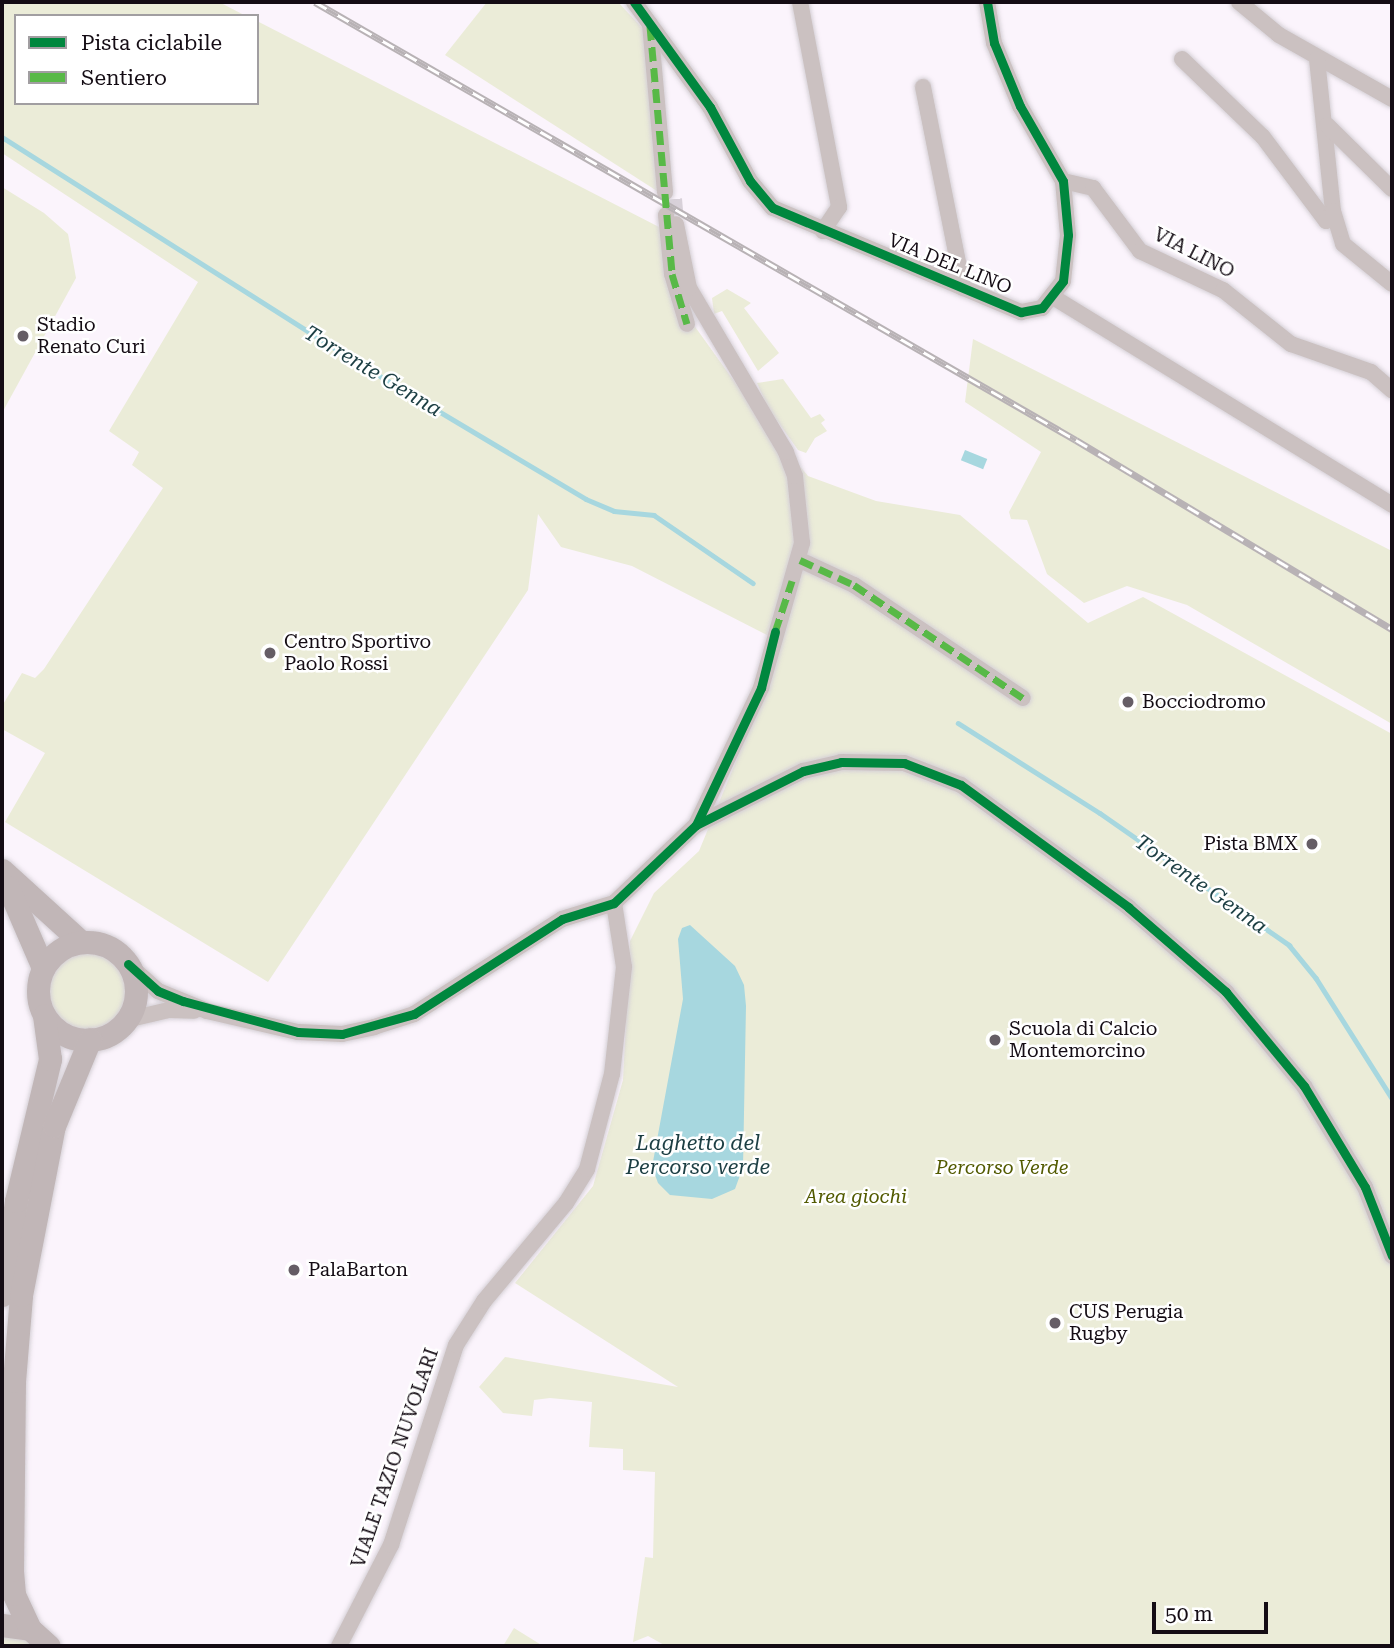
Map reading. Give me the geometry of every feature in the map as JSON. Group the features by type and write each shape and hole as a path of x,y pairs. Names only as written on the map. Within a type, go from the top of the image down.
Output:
{"street":[{"path":"634,2 650,23 661,38 669,195 650,23"},
{"path":"800,2 839,207 823,231"},
{"path":"987,2 995,43 1020,106 1063,181 1068,235 1063,281 1053,298 1392,505"},
{"path":"1239,2 1279,35 1317,59 1392,99"},
{"name":"VIA DEL LINO","path":"661,38 721,123 751,181 773,208 1021,312 1042,308 1053,298"},
{"path":"1182,58 1263,138 1326,221 1333,211"},
{"path":"1317,59 1327,125 1333,211 1343,244 1392,284"},
{"path":"923,87 963,288"},
{"path":"1327,125 1392,189"},
{"name":"VIA LINO","path":"1063,181 1093,188 1140,251 1223,290 1291,344 1371,372 1392,390"},
{"path":"687,324 672,274 671,219 689,289 786,452 795,476 803,543 761,688 696,825"},
{"path":"800,560 854,585 1023,698"},
{"path":"43,968 66,946 80,942 108,946 158,991 207,1011 298,1032 342,1034 374,1027 414,1013 562,919 614,903 696,825 803,771 841,762 904,763 961,785 1128,907 1226,992 1304,1086 1365,1187 1392,1256"},
{"path":"2,873 80,942"},
{"path":"2,873 43,968 38,1000 44,1015 50,1059 20,1182 2,1295"},
{"name":"VIALE TAZIO NUVOLARI","path":"339,1646 391,1545 456,1345 484,1301 566,1203 587,1169 612,1074 624,967 614,903"},
{"path":"126,1020 136,993 128,964"},
{"path":"44,1015 64,1034 90,1039 103,1037 126,1020 169,1010 207,1011"},
{"path":"49,1646 30,1629 14,1594 14,1381 21,1295 54,1125 90,1039"},
{"path":"2,1625 30,1629"}],"green space":[{"name":"Percorso Verde","path":"2,2 219,2 242,14 14,14 14,105 259,105 259,22 661,228 678,303 767,427 808,476 876,501 960,515 1088,623 1143,597 1392,734 1392,1646 666,1646 648,1636 633,1642 645,1557 653,1558 655,1472 623,1470 623,1449 589,1447 592,1402 550,1398 534,1400 532,1416 503,1413 479,1387 505,1357 678,1387 515,1283 593,1186 623,1080 630,941 654,893 699,851 753,720 773,638 632,566 561,547 538,514 528,590 268,982 5,822 45,753 2,729 2,706 22,673 35,678 44,669 163,488 132,465 139,452 109,431 198,282 2,153"},
{"path":"487,2 618,2 646,32 668,198 445,55"},
{"name":"Stadio Renato Curi","path":"2,187 44,213 68,234 76,278 2,413"},
{"path":"727,289 751,303 744,308 779,353 758,371 722,311 714,314 712,298"},
{"path":"973,339 1392,551 1392,724 1187,605 1127,586 1084,603 1047,574 1027,520 1011,519 1009,512 1041,452 965,402"},
{"path":"783,379 811,418 820,414 825,420 821,423 827,431 815,438 806,453 798,450 768,408 757,383"},
{"path":"88,951 103,954 116,963 125,976 128,991 125,1006 116,1019 103,1028 88,1031 73,1028 60,1019 51,1006 48,991 51,976 60,963 73,954"},
{"path":"514,1628 543,1646 503,1646"},
{"path":"2,1636 20,1637 35,1646 2,1646"}],"water":[{"path":"965,450 987,459 983,469 961,460"},
{"name":"Laghetto del Percorso verde","path":"690,925 735,966 744,985 746,1006 743,1167 735,1189 712,1199 670,1195 658,1183 652,1167 683,999 678,939 682,928"}],"waterway":[{"name":"Torrente Genna","path":"2,137 358,363 586,499 614,511 654,515 753,583"},
{"name":"Torrente Genna","path":"958,723 1100,813 1289,945 1316,978 1392,1098"}],"tunnel":[{"path":"674,199 676,224"}],"railway":[{"path":"315,2 1076,440 1392,629"}],"marked path":[{"path":"650,26 672,274 687,324"},
{"path":"800,560 854,585 1023,698"},
{"path":"775,632 792,581"}],"cycle path":[{"path":"634,2 710,107 750,181 773,208 1021,312 1042,308 1063,281 1068,235 1063,181 1020,106 994,43 987,2"},
{"path":"128,964 158,991 183,1001 298,1032 342,1034 414,1014 562,919 614,903 696,825 761,688 775,632"},
{"path":"696,825 803,771 841,762 904,763 961,785 1128,907 1226,992 1304,1086 1365,1187 1392,1256"}],"place":[{"name":"Stadio Renato Curi","path":"23,336"},
{"name":"Centro Sportivo Paolo Rossi","path":"270,653"},
{"name":"Bocciodromo","path":"1128,702"},
{"name":"Pista BMX","path":"1312,844"},
{"name":"Scuola di Calcio Montemorcino","path":"995,1040"},
{"name":"PalaBarton","path":"294,1270"},
{"name":"CUS Perugia Rugby","path":"1055,1323"}],"park label":[{"name":"Area giochi","path":"856,1197"}]}
